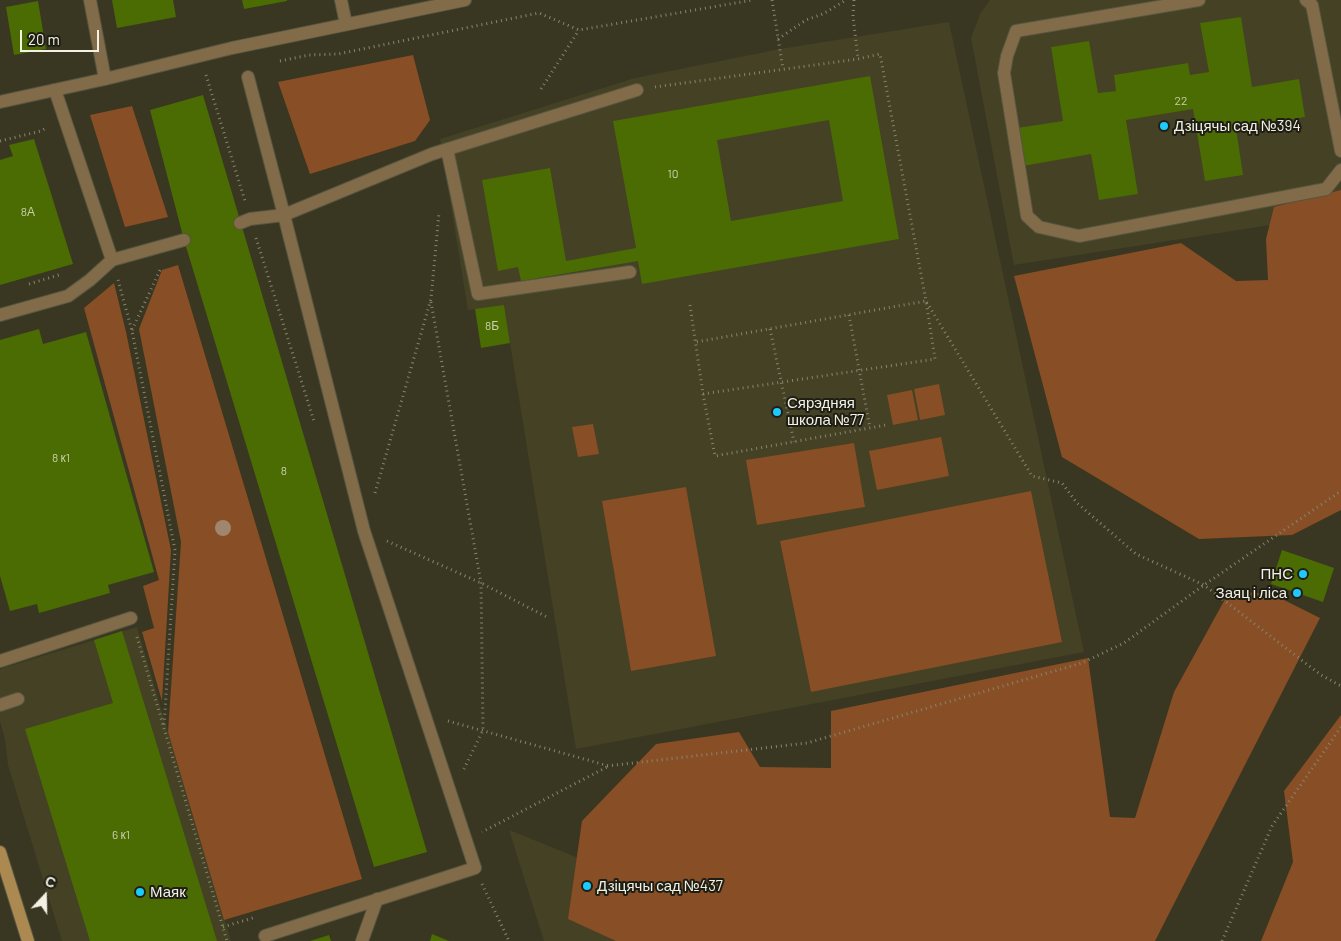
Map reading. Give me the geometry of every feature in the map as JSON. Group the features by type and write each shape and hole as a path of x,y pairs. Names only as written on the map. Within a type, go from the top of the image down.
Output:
{"street":[{"path":"90,0 105,80"},
{"path":"341,0 346,24"},
{"path":"0,102 105,80 232,48 465,0"},
{"path":"1199,0 1016,31 1007,56 1004,73 1027,216 1039,226 1078,236 1326,189 1341,170"},
{"path":"1306,0 1312,5 1338,123 1341,151"},
{"path":"248,77 364,531 475,868 265,936"},
{"path":"55,90 62,117 112,260"},
{"path":"240,224 250,219 284,215 447,149 637,90"},
{"path":"447,149 478,294 630,272"},
{"path":"0,315 68,296 90,280 112,260 178,242"},
{"path":"0,661 131,618"},
{"path":"0,705 18,699"},
{"path":"0,852 28,941"},
{"path":"362,941 377,899"}],"path":[{"path":"272,62 309,55 338,54 539,13 579,30 753,0"},
{"path":"772,0 783,69"},
{"path":"778,39 806,20 823,14 846,0"},
{"path":"854,0 852,16 858,59"},
{"path":"541,89 579,30"},
{"path":"637,90 858,59 880,54 926,300 935,359 703,394"},
{"path":"197,78 206,75"},
{"path":"0,141 41,131 62,117"},
{"path":"375,494 430,299 439,212"},
{"path":"132,331 178,242"},
{"path":"112,260 132,331 176,550 164,727"},
{"path":"28,284 65,273"},
{"path":"430,299 481,583 483,730 451,795"},
{"path":"696,342 926,300"},
{"path":"926,300 1032,476 1062,483 1077,503 1136,554 1204,585 1321,675 1341,686"},
{"path":"690,305 703,394 715,456 886,425"},
{"path":"848,315 870,428"},
{"path":"770,329 794,442"},
{"path":"425,716 483,730 607,766 807,743 1082,664 1124,644 1204,585 1341,491"},
{"path":"364,531 481,583 547,617"},
{"path":"131,618 227,941"},
{"path":"1222,941 1272,826 1341,727"},
{"path":"466,840 609,766 607,766"},
{"path":"475,868 509,941"}],"shaded area":[{"name":"Дзіцячы сад №394","path":"990,0 1341,0 1341,214 1014,265 971,38 980,14"},
{"name":"Сярэдняя школа №77","path":"949,22 1084,652 576,749 504,306 468,310 440,139 635,78 780,49"},
{"path":"413,55 430,120 415,141 310,174 278,82"},
{"path":"132,106 168,217 125,227 90,115"},
{"path":"1341,190 1341,510 1292,535 1199,539 1062,457 1014,276 1181,243 1236,281 1268,280 1266,239 1274,207"},
{"path":"178,265 362,879 224,920 168,732 181,542 139,329 162,270"},
{"path":"114,283 126,332 171,550 162,701 142,632 154,628 143,586 159,580 84,308"},
{"path":"939,384 945,415 920,420 914,389"},
{"path":"912,390 918,420 893,425 887,395"},
{"path":"593,424 599,454 578,457 572,427"},
{"path":"941,437 949,476 877,490 869,451"},
{"path":"854,443 865,507 757,525 746,460"},
{"path":"686,487 716,656 631,671 602,501"},
{"path":"1031,491 1062,642 811,692 780,541"},
{"path":"1230,590 1274,595 1320,618 1155,941 616,941 568,919 582,821 656,744 739,732 760,767 831,768 831,711 1088,658 1110,817 1135,818 1174,692"},
{"path":"137,627 231,941 62,941 8,765 5,739 0,721 0,669"},
{"path":"1341,715 1341,941 1261,941 1293,862 1284,791"},
{"name":"Дзіцячы сад №437","path":"509,830 785,941 544,941"}],"building":[{"path":"112,0 173,0 176,17 117,28"},
{"path":"242,0 287,0 287,1 244,9"},
{"path":"38,1 46,49 14,55 6,7"},
{"path":"1241,17 1252,87 1299,79 1305,117 1236,128 1243,175 1205,181 1193,109 1126,120 1138,194 1099,200 1091,154 1023,166 1017,128 1063,121 1051,47 1089,41 1098,93 1116,91 1114,75 1188,63 1190,75 1209,72 1200,23"},
{"path":"870,76 899,239 642,284 638,261 521,281 518,267 498,271 482,180 550,168 566,261 636,248 613,121","holes":["829,120 843,201 731,221 717,140"]},
{"path":"203,95 427,852 374,867 184,240 150,110"},
{"path":"34,139 73,264 0,285 0,160 13,156 9,145"},
{"path":"504,305 510,343 481,348 475,309"},
{"path":"39,329 43,344 86,332 154,572 108,585 110,593 39,613 37,604 10,611 0,576 0,340"},
{"name":"ПНС","path":"1282,550 1334,568 1323,602 1271,584"},
{"path":"122,631 217,941 90,941 25,729 113,703 94,640"},
{"path":"432,934 449,941 430,941"},
{"path":"329,935 331,941 310,941"}],"place":[{"name":"Дзіцячы сад №394","path":"1164,126"},
{"name":"Сярэдняя школа №77","path":"777,412"},
{"name":"ПНС","path":"1303,574"},
{"name":"Заяц і ліса","path":"1297,593"},
{"name":"Дзіцячы сад №437","path":"587,886"},
{"name":"Маяк","path":"140,892"}]}
